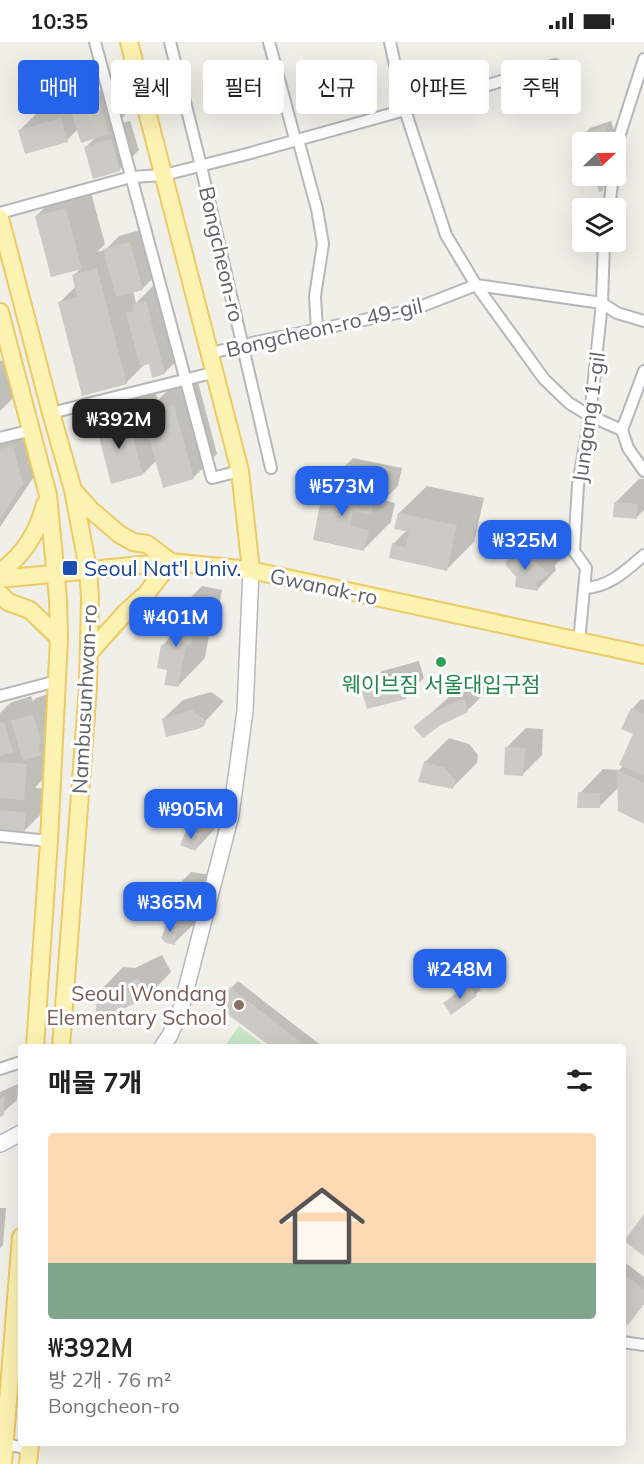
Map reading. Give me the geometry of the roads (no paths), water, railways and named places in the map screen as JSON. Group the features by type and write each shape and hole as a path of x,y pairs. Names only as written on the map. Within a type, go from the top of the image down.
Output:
{"main road":[{"name":"Bongcheon-ro","path":"129,42 240,471 251,570 245,711 231,815 181,1009 164,1044"},
{"name":"Nambusunhwan-ro","path":"0,215 51,413 74,490 88,569 90,652 61,1044"},
{"name":"Nambusunhwan-ro","path":"0,312 48,495 56,573 59,638 49,841 34,1044"},
{"path":"74,490 90,509 119,534 133,542 147,544 171,562 146,594 125,613 90,652"},
{"path":"0,572 14,562 34,534 40,524 48,495"},
{"name":"Gwanak-ro","path":"0,579 171,562 251,570 644,655"},
{"path":"0,594 8,602 30,610 59,638"},
{"path":"0,1144 18,1135"},
{"path":"3,1464 2,1443 18,1270"}],"street":[{"path":"95,42 212,478 240,471"},
{"name":"Bongcheon-ro","path":"170,42 271,468"},
{"path":"269,42 295,139 299,143 317,209 323,244 315,296 317,330"},
{"path":"390,42 394,60"},
{"path":"621,132 644,59"},
{"path":"0,215 131,177 164,175 201,166 390,114"},
{"path":"406,114 446,236 476,285 544,379 569,403 590,416 622,430"},
{"name":"Jungang 1-gil","path":"579,642 586,568 574,551 578,485 590,416 602,303 604,252"},
{"name":"Bongcheon-ro 49-gil","path":"211,353 412,310 476,285 602,303 617,313 644,321"},
{"path":"644,371 622,430 628,448 644,471"},
{"path":"51,413 216,372"},
{"path":"0,438 32,430"},
{"path":"584,588 604,584 626,571 644,555"},
{"path":"0,696 57,681"},
{"path":"0,836 49,841"},
{"path":"0,1069 18,1063"},
{"path":"626,1343 644,1345"},
{"path":"2,1443 29,1452"}],"place":[{"name":"Seoul Nat'l Univ.","path":"70,568"},
{"name":"웨이브짐 서울대입구점","path":"441,662"},
{"name":"Seoul Wondang Elementary School","path":"239,1005"}]}
